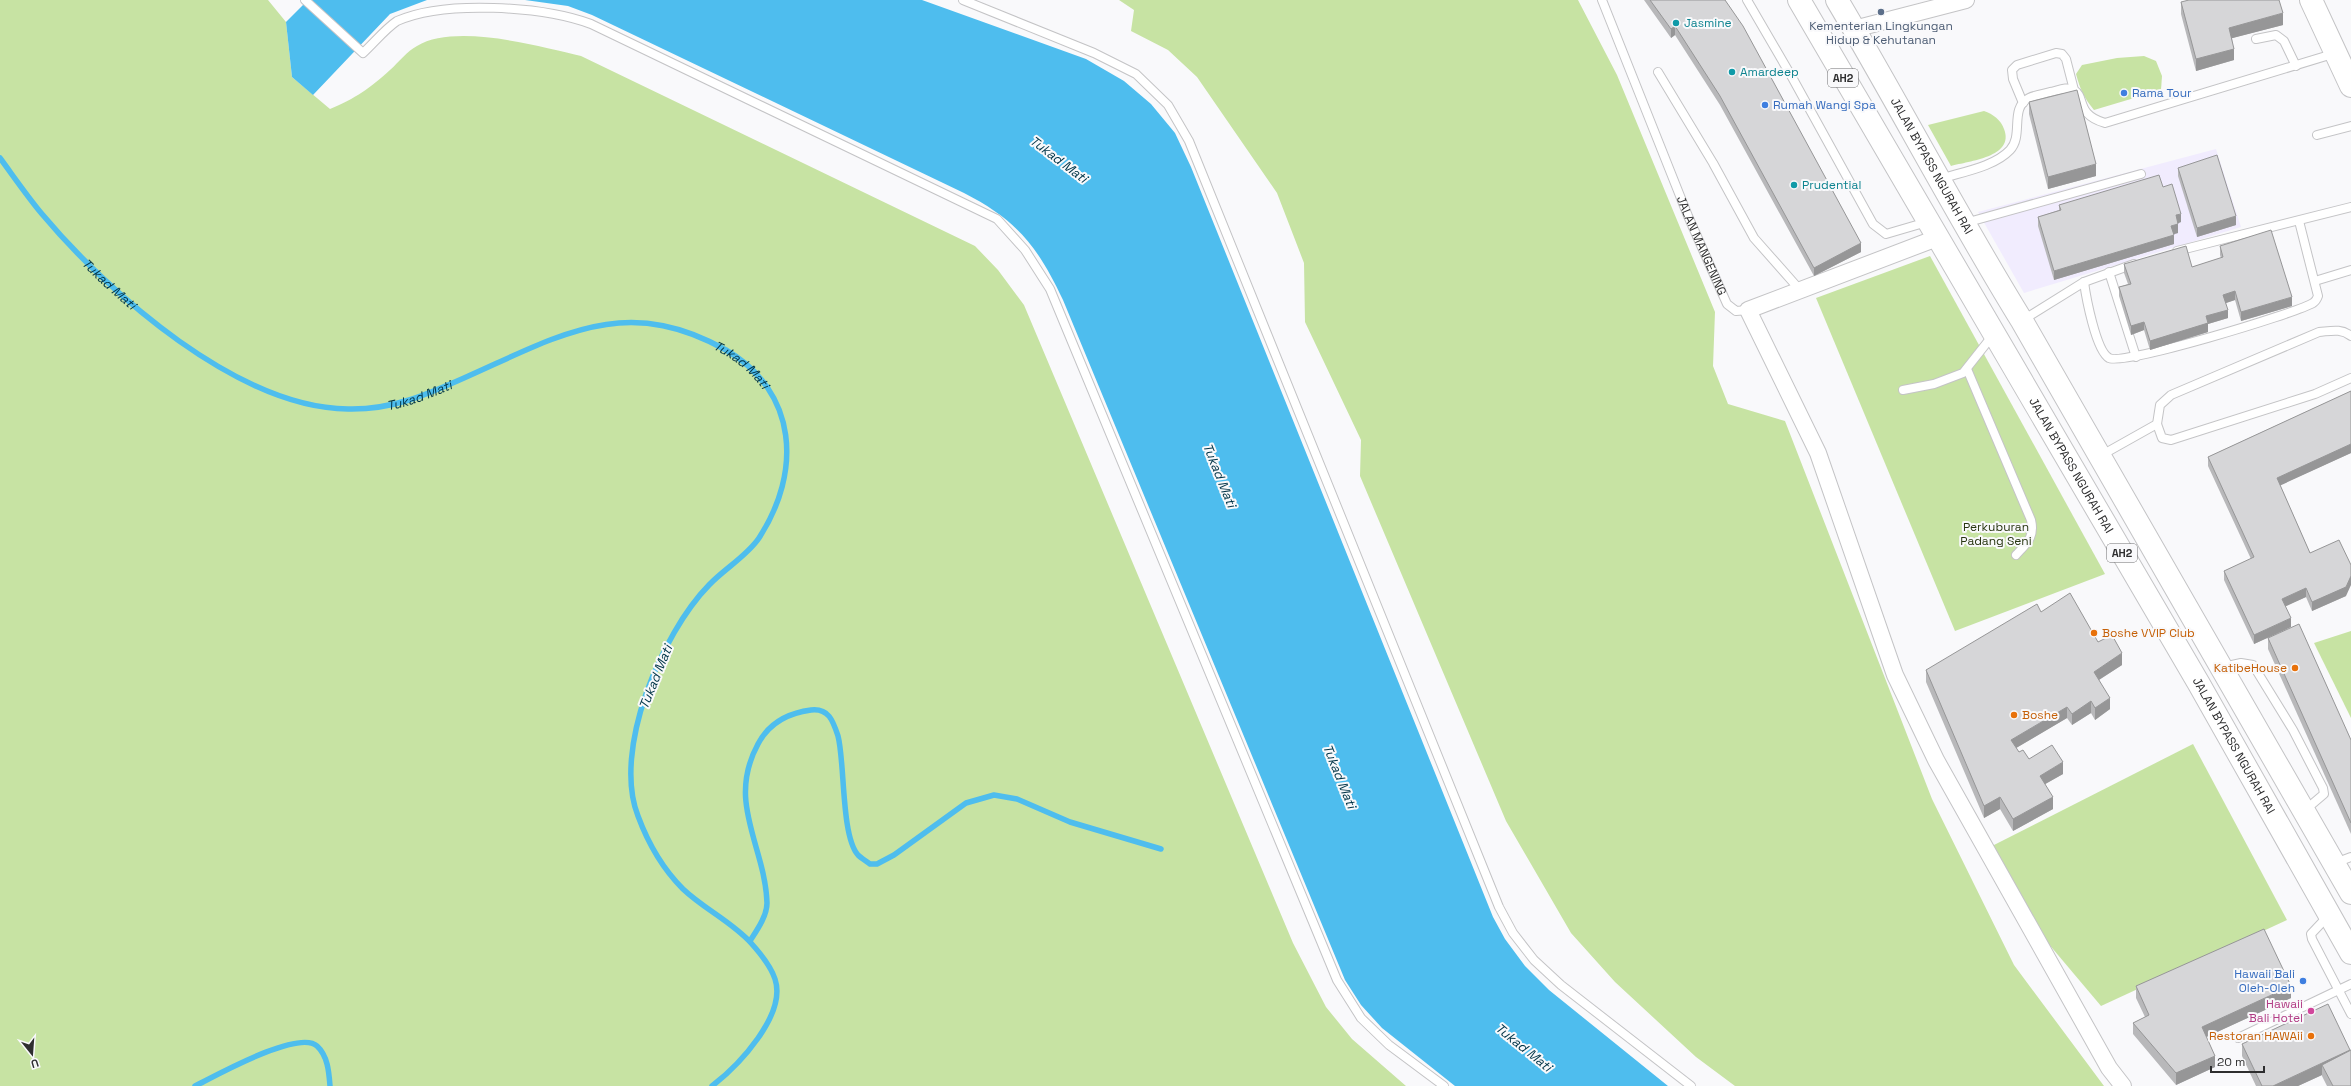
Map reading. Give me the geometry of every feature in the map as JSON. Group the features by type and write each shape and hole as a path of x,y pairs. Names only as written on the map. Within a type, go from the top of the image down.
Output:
{"main road":[{"name":"JALAN BYPASS NGURAH RAI","path":"1798,0 1964,286 1995,333 2199,684 2351,953"},
{"name":"JALAN BYPASS NGURAH RAI","path":"1837,0 1940,179 1975,245 2022,321 2304,812 2342,860 2351,893"},
{"path":"2311,0 2351,86"},
{"path":"1888,155 1917,139"}],"street":[{"path":"1854,29 1966,0"},
{"path":"1932,230 1800,290 1748,310 1818,453 1895,675 1936,760 2021,915 2110,1068 2123,1086"}],"lane":[{"path":"305,0 363,53 397,21 428,8 462,4 524,7 564,14 599,27 997,219 1025,250 1050,290 1337,980 1361,1018 1389,1045 1444,1086"},
{"path":"963,0 1094,53 1136,74 1168,105 1190,141 1499,907 1513,933 1534,960 1561,985 1691,1086"},
{"name":"JALAN MANGENING","path":"1602,0 1688,216 1727,304 1736,311 1748,310"},
{"path":"1747,0 1793,79 1873,224 1886,234 1932,230"},
{"path":"2256,39 2276,35 2284,41 2296,66"},
{"path":"2022,103 2013,79 2012,70 2017,65 2056,53 2062,54 2066,59 2074,90 2078,95 2084,111 2093,120 2105,123 2336,53"},
{"path":"1658,72 1713,163 1754,238 1800,290"},
{"path":"1940,179 1998,159 2011,149 2017,136 2017,113 2022,103 2029,98 2065,88 2074,90"},
{"path":"2317,135 2351,126"},
{"path":"1964,224 2141,174"},
{"path":"2170,253 2351,208"},
{"path":"2084,282 2101,350 2109,358 2116,360 2136,357 2193,342 2313,303 2318,296 2299,221"},
{"path":"2022,321 2084,282 2140,262"},
{"path":"2315,281 2351,270"},
{"path":"2109,272 2136,357"},
{"path":"2351,336 2345,331 2334,330 2319,332 2171,395 2160,405 2157,424 2162,438 2171,440 2315,394 2351,378"},
{"path":"1903,390 1957,377 1967,369 1995,333"},
{"path":"1967,369 2031,520 2033,530 2031,538 2016,555"},
{"path":"2100,456 2157,424"},
{"path":"2220,668 2241,663 2253,665 2293,730 2323,788 2324,794 2304,812"},
{"path":"2329,915 2311,934 2312,939 2351,1014"},
{"path":"2238,1038 2351,984"}],"shaded area":[{"path":"2216,149 2241,227 2024,293 1978,212"}],"green space":[{"path":"0,0 268,0 286,22 292,77 330,109 369,88 410,51 433,39 453,36 475,36 521,42 581,56 975,246 998,270 1024,305 1293,943 1326,1007 1352,1039 1406,1086 0,1086"},
{"path":"1119,0 1578,0 1617,75 1715,312 1713,366 1728,404 1785,421 1932,799 2014,965 2104,1086 1735,1086 1696,1057 1615,982 1571,933 1506,821 1360,476 1361,440 1305,322 1304,263 1277,193 1197,77 1168,50 1131,31 1134,10"},
{"path":"2144,56 2156,61 2162,76 2161,90 2094,110 2083,93 2076,74 2082,65 2117,58"},
{"path":"1984,111 1996,118 2003,126 2006,138 2003,146 1997,152 1988,156 1951,166 1928,125"},
{"name":"Perkuburan Padang Seni","path":"1930,256 2105,574 1955,631 1816,298"},
{"path":"2351,631 2351,718 2314,643"},
{"path":"2193,744 2287,920 2101,1006 2042,936 1992,846"}],"water":[{"path":"308,0 427,0 390,14 313,95 292,77 286,22"},
{"path":"525,0 922,0 1086,59 1124,81 1151,104 1175,133 1191,167 1493,917 1505,939 1525,966 1549,990 1668,1086 1455,1086 1382,1028 1361,1005 1345,980 1063,300 1054,281 1035,250 1012,225 982,203 964,193 592,15 568,6"}],"building":[{"path":"1650,0 1725,0 1743,26 1861,243 1814,268 1720,96 1675,26 1671,29"},
{"path":"2189,0 2279,0 2283,13 2229,28 2234,49 2196,59 2181,2"},
{"path":"2077,90 2096,164 2048,177 2029,102"},
{"path":"2217,155 2236,216 2197,228 2178,168"},
{"path":"2159,175 2163,187 2172,184 2181,214 2176,215 2178,224 2171,226 2174,235 2054,271 2038,217 2061,210 2059,205"},
{"path":"2271,230 2292,297 2241,312 2235,291 2223,295 2228,310 2206,316 2208,323 2150,341 2144,322 2131,326 2119,287 2131,284 2124,264 2186,246 2192,267 2223,257 2220,246"},
{"path":"2351,391 2351,444 2277,478 2310,553 2339,540 2351,565 2351,576 2346,587 2312,602 2306,588 2282,599 2291,618 2254,635 2224,571 2254,557 2208,457"},
{"name":"Boshe","path":"2070,593 2098,642 2112,635 2122,653 2094,672 2110,698 2095,708 2091,701 2072,714 2067,707 2011,740 2019,752 2023,750 2029,759 2052,745 2063,762 2040,776 2053,797 2013,819 2000,797 1984,806 1926,670 2037,604 2041,612"},
{"path":"2299,624 2351,740 2351,823 2268,638"},
{"path":"2264,929 2291,986 2202,1027 2215,1056 2176,1073 2133,1023 2149,1015 2136,986"},
{"name":"Restoran HAWAii","path":"2328,1004 2350,1050 2273,1086 2262,1086 2242,1044"},
{"path":"2351,1050 2351,1086 2333,1086 2322,1065"}],"waterway":[{"name":"Tukad Mati","path":"0,158 36,207 70,245 103,278 140,311 179,341 221,368 264,389 306,404 348,409 364,409 394,404 422,396 562,336 593,327 624,323 656,324 690,333 726,350 750,367 768,388 779,411 786,435 786,461 782,487 773,513 754,545 709,585 691,606 674,632 659,662 646,694 637,727 632,759 632,789 638,816 651,846 669,873 683,889 743,935 751,943 765,960 775,979 777,993 774,1008 767,1023 747,1053 712,1086"},
{"path":"750,941 763,918 767,908 767,903 765,882 746,805 746,786 749,765 758,744 768,730 780,720 803,711 822,711 826,713 834,725 840,748 844,798 849,832 858,855 870,864 877,864 894,855 966,803 994,795 1017,799 1070,822 1161,849"},
{"path":"195,1086 257,1056 293,1044 307,1042 317,1046 324,1055 330,1086"}],"place":[{"name":"Kementerian Lingkungan Hidup & Kehutanan","path":"1881,12"},
{"name":"Jasmine","path":"1676,23"},
{"name":"Amardeep","path":"1732,72"},
{"name":"Rama Tour","path":"2124,93"},
{"name":"Rumah Wangi Spa","path":"1765,105"},
{"name":"Prudential","path":"1794,185"},
{"name":"Boshe VVIP Club","path":"2094,633"},
{"name":"KatibeHouse","path":"2295,668"},
{"name":"Boshe","path":"2014,715"},
{"name":"Hawaii Bali Oleh-Oleh","path":"2303,981"},
{"name":"Hawaii Bali Hotel","path":"2311,1011"},
{"name":"Restoran HAWAii","path":"2311,1036"}]}
